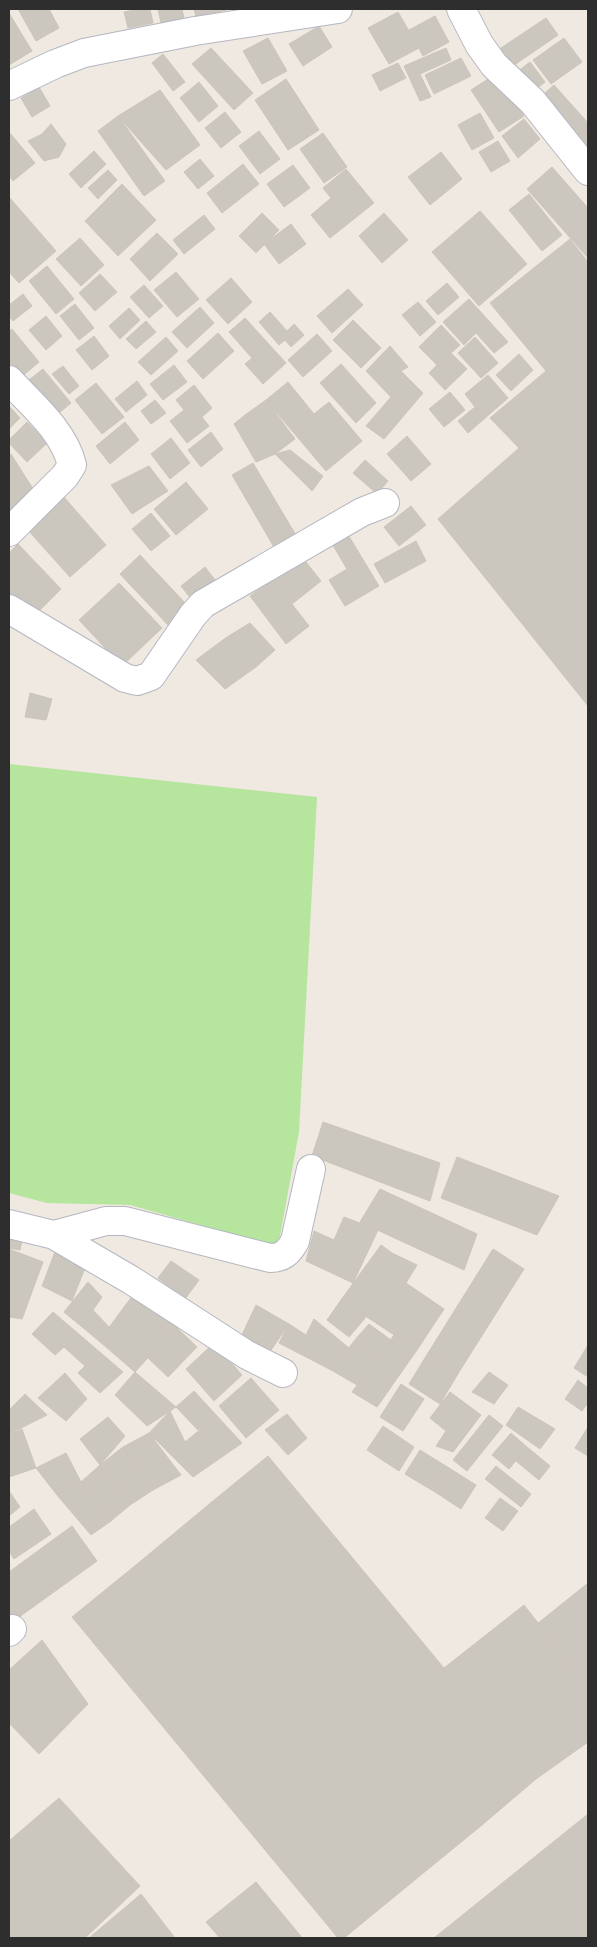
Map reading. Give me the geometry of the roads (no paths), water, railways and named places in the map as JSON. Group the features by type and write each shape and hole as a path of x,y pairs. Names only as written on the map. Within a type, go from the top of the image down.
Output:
{"street":[{"path":"9,86 55,64 84,53 195,31 338,9"},
{"path":"461,9 479,44 494,65 534,102 588,171"},
{"path":"9,380 49,424 68,450 72,464 65,476 9,532"},
{"path":"9,609 125,678 137,681 152,676 193,615 203,604 362,512 386,503"},
{"path":"54,1235 106,1220 125,1222 270,1258 278,1258 291,1249 295,1241 311,1169"},
{"path":"9,1224 54,1235 131,1280 247,1355 283,1373"}]}
